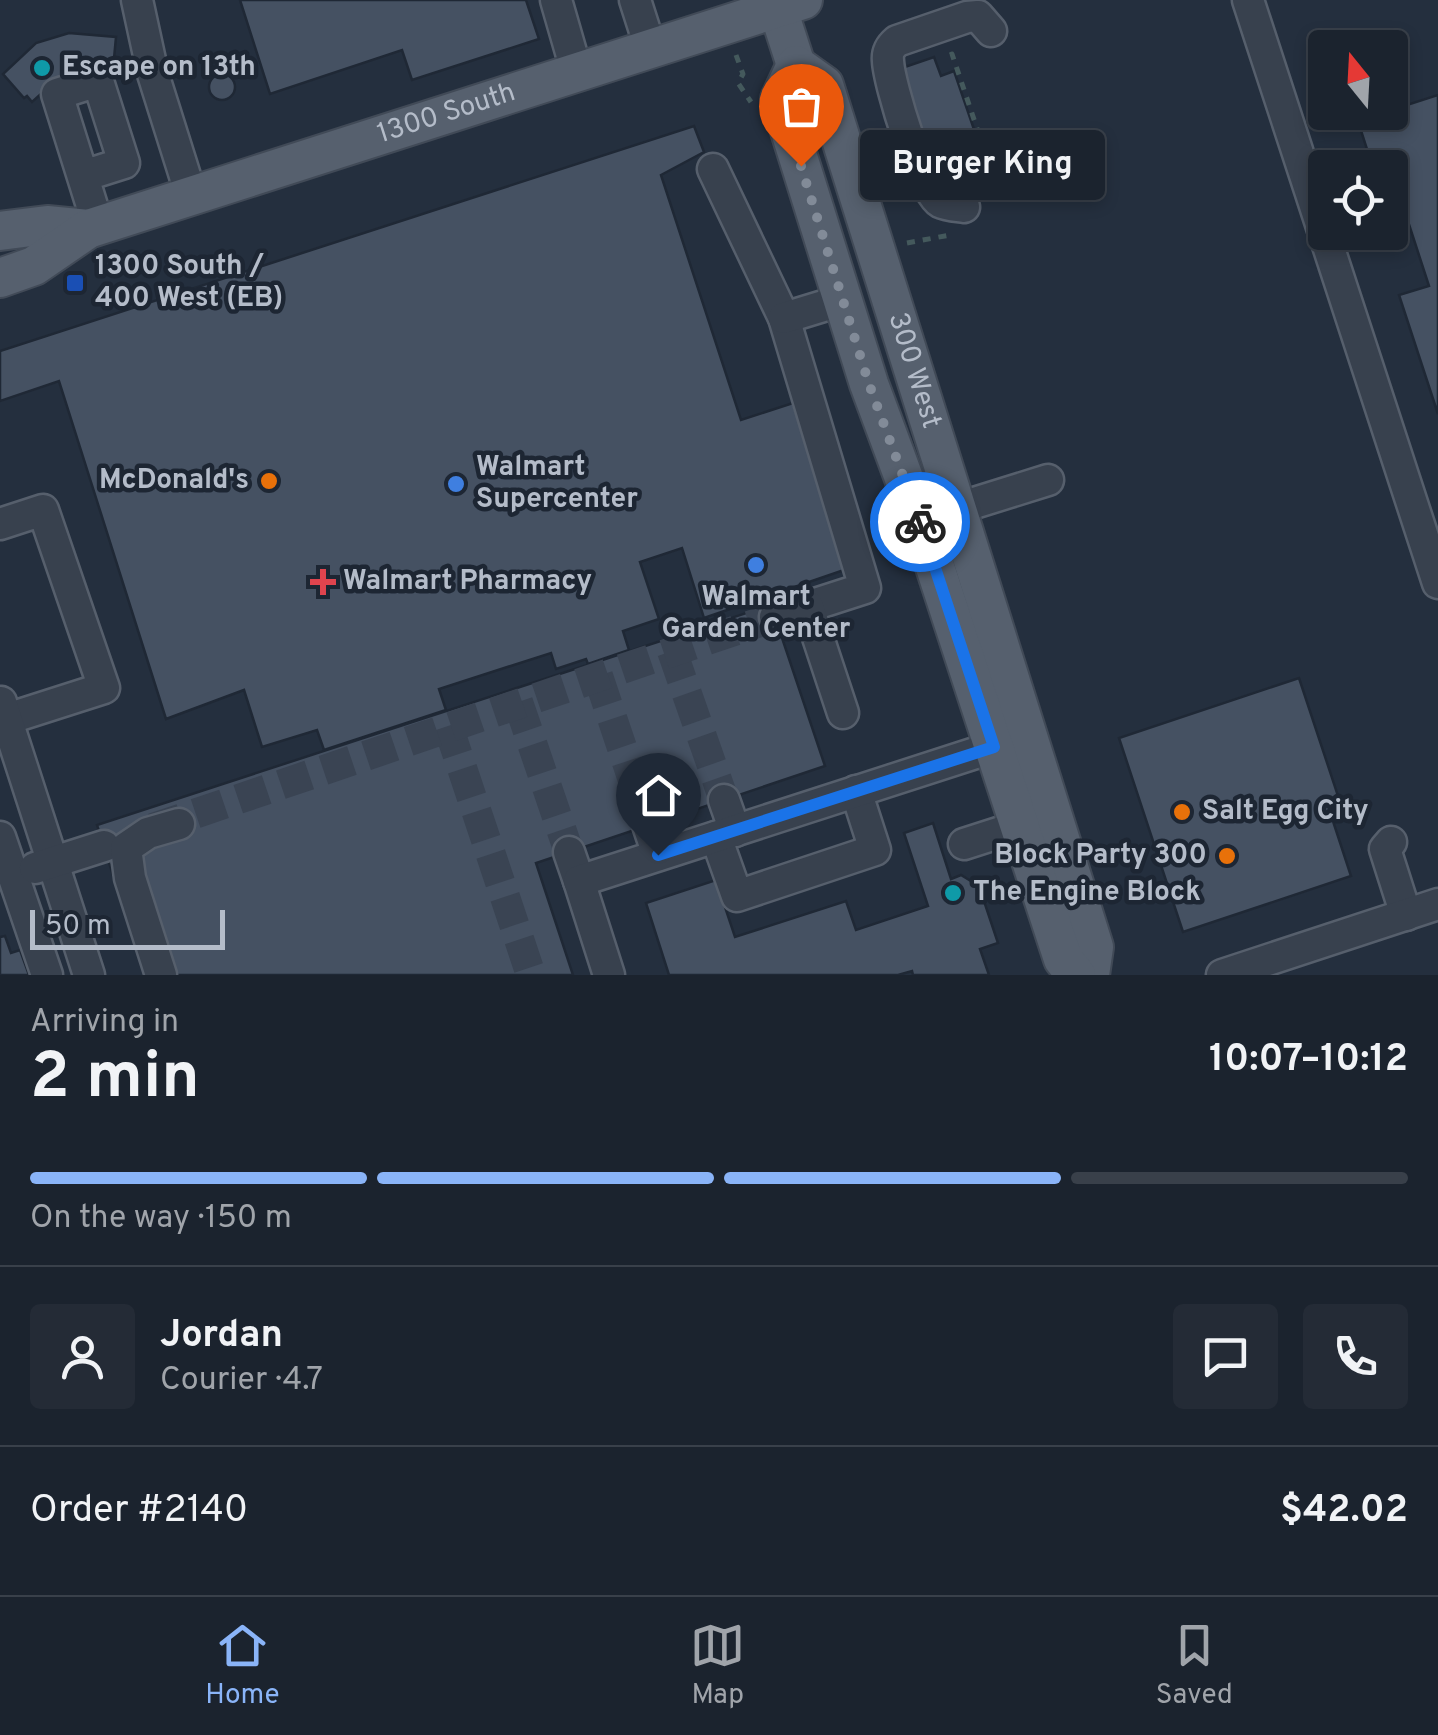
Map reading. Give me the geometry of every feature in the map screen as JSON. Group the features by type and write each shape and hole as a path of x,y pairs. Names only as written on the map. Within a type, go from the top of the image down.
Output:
{"main road":[{"name":"1300 South","path":"0,278 34,266 93,227 651,50 785,3"},
{"name":"300 West","path":"785,3 796,65 780,99 1063,959 1076,975"},
{"name":"300 West","path":"796,65 824,85 1094,948 1090,975"},
{"name":"1300 South","path":"0,231 47,225 93,227"},
{"path":"0,258 29,248 47,225"}],"street":[{"path":"137,0 153,74 190,195"},
{"path":"556,0 577,73"},
{"path":"634,0 651,50"},
{"path":"1260,13 1308,154"},
{"path":"960,220 925,184 887,58 890,46 897,41 967,17 978,16 991,31"},
{"path":"712,169 784,318 865,588 776,617"},
{"path":"83,176 93,227"},
{"path":"1339,250 1438,583"},
{"path":"784,318 843,300"},
{"path":"1404,458 1438,541"},
{"path":"956,509 1048,480"},
{"path":"0,524 44,510 104,688 3,709 89,975"},
{"path":"808,607 843,714"},
{"path":"579,881 994,747"},
{"path":"724,800 738,896 875,850 856,791"},
{"path":"161,975 130,878 126,848 148,833 179,824"},
{"path":"648,825 658,855"},
{"path":"964,844 1020,826"},
{"path":"0,837 6,877 47,975"},
{"path":"1222,975 1420,910 1392,844"},
{"path":"6,877 104,846"},
{"path":"569,852 609,975"}],"path":[{"path":"935,60 952,54 994,179 982,182"},
{"path":"738,83 752,102"},
{"path":"904,244 960,220"}],"building":[{"path":"240,0 526,0 539,39 412,80 402,50 270,94"},
{"name":"Escape on 13th","path":"69,33 116,37 113,69 80,66 69,70 72,77 53,83 32,102 27,96 24,98 3,74 36,43"},
{"path":"934,57 941,76 954,71 979,144 967,148 976,176 943,187 934,160 928,161 896,70"},
{"path":"222,74 231,78 235,87 231,96 222,100 213,96 209,87 213,78"},
{"path":"1438,95 1438,414 1399,295 1429,286 1408,221 1408,150 1367,150 1361,130 1408,130 1408,105"},
{"name":"Walmart Supercenter","path":"694,126 704,152 661,175 741,420 793,403 847,569 704,618 682,548 640,562 659,619 623,631 629,650 588,664 586,659 556,669 551,653 439,689 446,710 324,750 317,730 262,747 244,690 166,719 59,381 0,401 0,351"},
{"path":"771,605 825,766 536,863 573,975 145,975 97,825"},
{"path":"1299,678 1342,808 1330,812 1351,876 1183,932 1119,738"},
{"name":"The Engine Block","path":"933,823 951,879 961,875 979,886 998,943 980,949 989,975 913,975 912,971 898,975 669,975 646,903 716,880 735,937 846,901 856,930 928,906 904,833"},
{"path":"5,936 11,953 20,950 29,975 0,975 0,937"}],"tunnel":[{"path":"153,828 775,617"},
{"path":"672,651 724,800"},
{"path":"598,676 648,825"},
{"path":"518,702 569,852"},
{"path":"448,726 531,975"}],"way so far":[{"path":"801,166 869,384 920,522"}],"place":[{"name":"Escape on 13th","path":"42,68"},
{"name":"Burger King","path":"801,166"},
{"name":"1300 South / 400 West (EB)","path":"75,283"},
{"name":"McDonald's","path":"269,481"},
{"name":"Walmart Supercenter","path":"456,484"},
{"name":"Walmart Garden Center","path":"756,565"},
{"name":"Walmart Pharmacy","path":"323,582"},
{"name":"Salt Egg City","path":"1182,812"},
{"name":"Block Party 300","path":"1227,856"},
{"name":"The Engine Block","path":"953,893"}],"route":[{"path":"658,855 994,747 920,522"}]}
